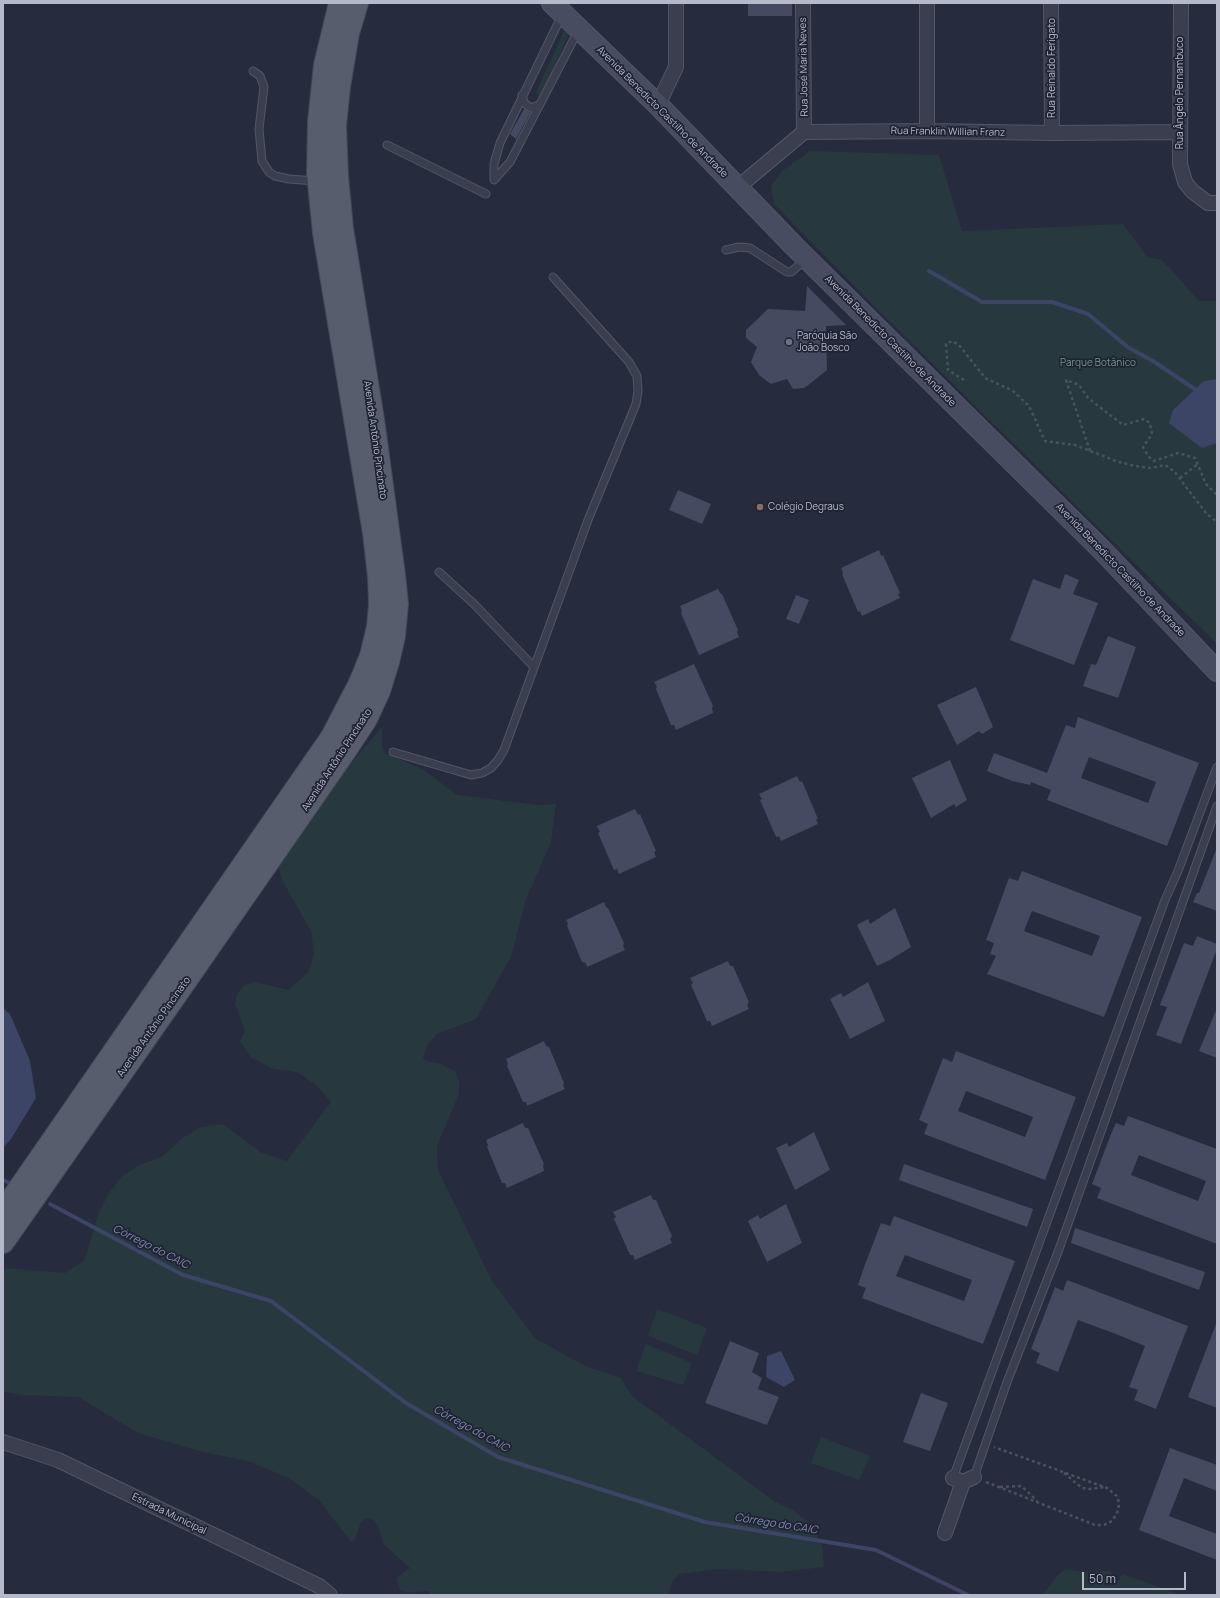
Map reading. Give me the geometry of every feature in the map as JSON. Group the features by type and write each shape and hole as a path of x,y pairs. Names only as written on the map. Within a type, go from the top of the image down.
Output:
{"main road":[{"name":"Avenida Antônio Pincinato","path":"3,1212 332,737 360,683 371,656 378,627 380,604 379,577 374,533 324,233 319,181 319,122 325,65 340,3"},
{"name":"Avenida Antônio Pincinato","path":"3,1242 176,996 343,754 366,719 379,691 388,662 394,636 397,604 394,575 374,426 342,228 337,176 335,125 339,87 348,34 357,3"},
{"name":"Avenida Benedicto Castilho de Andrade","path":"557,6 658,105 807,259 1102,550 1217,671"}],"street":[{"path":"658,105 676,67 676,3"},
{"name":"Rua José Maria Neves","path":"803,3 804,132"},
{"path":"927,3 927,130"},
{"name":"Rua Reinaldo Ferigato","path":"1051,3 1052,133"},
{"name":"Rua Ângelo Pernambuco","path":"1181,3 1180,164 1184,182 1192,191 1208,203 1217,203"},
{"name":"Rua Franklin Willian Franz","path":"804,132 927,130 1052,133 1179,132"},
{"path":"737,188 804,132"},
{"name":"Estrada Municipal","path":"3,1442 58,1460 319,1586 330,1595"},
{"path":"945,1533 963,1479"}],"lane":[{"path":"557,6 522,95 500,143 494,164 494,180 510,162 579,29"},
{"path":"253,71 260,76 264,87 259,129 262,161 269,172 275,176 289,179 319,181"},
{"path":"522,95 524,103 531,108 539,105"},
{"path":"387,145 486,194"},
{"path":"726,250 740,247 750,248 787,272 791,272 807,259"},
{"path":"393,752 471,775 482,773 491,768 504,750 533,666 588,520 630,422 636,404 638,391 637,376 628,362 553,277"},
{"path":"439,572 474,604 533,666"},
{"path":"963,1479 1165,900 1178,871 1217,768"},
{"path":"963,1479 986,1444 1007,1382 1058,1252 1217,806"}],"path":[{"path":"964,380 948,370 946,344 952,341 959,345 985,378 1013,391 1029,406 1045,441 1075,445 1116,461 1135,466 1151,468 1165,465 1174,471 1206,513 1217,522"},
{"path":"1090,451 1066,380 1079,385 1088,398 1123,425 1144,419 1150,423 1152,434 1143,447 1148,456 1154,461 1178,454 1195,458 1206,484 1217,495"},
{"path":"1180,478 1198,464"},
{"path":"963,1479 1000,1487 1088,1522 1104,1525 1112,1521 1117,1514 1119,1505 1118,1497 1106,1487 986,1444"},
{"path":"1063,1472 1082,1488 1090,1489 1106,1487"},
{"path":"1000,1487 1021,1486 1027,1490 1037,1502"}],"green space":[{"path":"565,29 569,33 544,91 539,96 536,92"},
{"name":"Parque Botânico","path":"810,151 939,155 962,231 1123,224 1147,257 1160,259 1199,301 1217,301 1217,644 884,316 774,204 771,186 782,171"},
{"path":"382,727 382,747 385,753 424,770 457,795 537,805 556,804 551,842 525,902 511,957 476,1019 437,1034 428,1044 423,1057 426,1061 439,1063 455,1071 459,1080 459,1094 437,1146 438,1170 492,1281 535,1338 585,1366 621,1378 632,1396 774,1501 793,1510 812,1525 822,1547 824,1567 781,1572 718,1569 680,1574 673,1580 668,1595 432,1595 428,1591 407,1593 399,1589 396,1578 410,1568 384,1545 378,1526 374,1520 367,1518 361,1522 355,1539 351,1542 319,1500 289,1478 248,1461 203,1452 138,1433 78,1397 23,1395 3,1392 3,1272 6,1268 65,1273 84,1261 98,1215 107,1196 122,1176 140,1165 163,1156 181,1139 200,1127 223,1124 262,1153 287,1161 331,1102 317,1086 297,1072 274,1069 251,1058 240,1041 245,1031 235,1004 237,994 244,985 255,982 289,990 308,972 314,954 311,931 282,880 275,852"},
{"path":"657,1309 707,1328 697,1355 648,1336"},
{"path":"646,1344 692,1363 683,1385 636,1371"},
{"path":"821,1437 870,1456 859,1480 811,1463"},
{"path":"1066,1569 1088,1572 1110,1571 1118,1582 1122,1574 1176,1593 1175,1595 1043,1595 1058,1575"}],"water":[{"path":"1217,379 1217,443 1202,448 1169,423 1173,410 1204,381"},
{"path":"3,1008 10,1014 30,1061 36,1098 11,1139 3,1148"},
{"path":"781,1351 795,1380 784,1387 766,1377 767,1356"}],"building":[{"path":"748,3 792,3 792,16 748,16"},
{"path":"524,109 530,113 516,139 510,134"},
{"name":"Paróquia São João Bosco","path":"807,286 846,325 826,326 827,370 811,383 804,388 793,389 787,379 771,384 759,375 751,362 757,347 746,338 746,330 768,309 805,311"},
{"path":"678,490 711,504 702,524 669,510"},
{"path":"879,550 881,556 883,555 900,593 898,594 900,598 862,616 860,611 858,612 842,574 841,568"},
{"path":"1065,574 1079,580 1073,594 1098,603 1074,665 1010,640 1033,579 1060,589"},
{"path":"718,589 722,594 738,630 737,632 739,637 699,655 681,613 682,611 680,606"},
{"path":"796,595 809,600 799,624 786,619"},
{"path":"1108,636 1136,647 1118,698 1083,686 1091,664 1096,665"},
{"path":"694,664 713,706 713,713 676,730 674,725 671,725 654,682"},
{"path":"976,687 993,727 982,734 979,731 957,745 937,705"},
{"path":"1078,717 1199,763 1167,846 1047,800 1051,790 1031,782 1030,785 1012,781 987,771 994,753 1047,773 1066,725 1075,728","holes":["1089,757 1156,782 1148,803 1081,778"]},
{"path":"950,760 967,800 956,807 954,804 931,818 912,778"},
{"path":"797,776 800,782 802,781 818,819 816,819 818,824 781,841 779,836 776,837 760,800 762,799 759,794"},
{"path":"635,809 638,815 640,814 656,851 654,852 656,857 619,874 617,869 614,870 598,833 600,832 597,826"},
{"path":"1216,850 1217,911 1193,902 1197,893 1199,893"},
{"path":"1022,871 1142,917 1104,1017 987,974 996,956 990,954 994,943 986,940 1009,878 1018,881","holes":["1032,911 1100,936 1092,956 1024,931"]},
{"path":"604,902 624,943 623,946 625,950 587,967 586,963 582,962 567,926 568,924 566,920"},
{"path":"895,908 911,947 877,966 857,925 868,919 870,924"},
{"path":"1197,936 1217,944 1217,949 1181,1044 1156,1035 1167,1007 1160,1005 1184,943 1193,946"},
{"path":"728,961 730,966 733,966 749,1002 747,1005 749,1009 712,1026 710,1021 707,1021 691,985 693,983 690,978"},
{"path":"868,982 885,1021 850,1039 830,999 841,993 843,997"},
{"path":"1217,1008 1217,1058 1199,1051"},
{"path":"544,1041 546,1046 549,1047 564,1083 563,1085 565,1089 527,1106 526,1102 523,1102 507,1066 508,1064 506,1059"},
{"path":"956,1051 1076,1097 1045,1180 924,1134 928,1124 919,1120 943,1058 952,1062","holes":["966,1091 1033,1117 1025,1137 958,1111"]},
{"path":"1128,1116 1217,1149 1217,1244 1097,1198 1101,1188 1092,1184 1116,1123 1124,1126","holes":["1139,1155 1206,1181 1198,1201 1131,1175"]},
{"path":"523,1123 525,1128 528,1128 544,1164 544,1171 507,1188 505,1183 502,1183 487,1147 488,1145 486,1140"},
{"path":"814,1132 830,1170 795,1190 776,1148 787,1143 789,1147"},
{"path":"904,1164 1033,1209 1027,1227 899,1180"},
{"path":"651,1195 653,1200 656,1200 672,1236 670,1239 672,1243 635,1260 633,1255 630,1255 614,1219 616,1217 613,1212"},
{"path":"786,1204 802,1243 767,1262 748,1221 758,1215 760,1219"},
{"path":"894,1216 1015,1261 983,1344 862,1298 866,1288 858,1285 881,1223 890,1226","holes":["905,1255 972,1280 964,1301 896,1276"]},
{"path":"1075,1228 1205,1272 1199,1290 1071,1243"},
{"path":"1067,1280 1188,1326 1156,1409 1134,1400 1138,1390 1129,1387 1145,1346 1116,1334 1078,1320 1058,1372 1036,1363 1040,1353 1031,1349 1055,1287 1063,1291"},
{"path":"1217,1324 1217,1408 1188,1397"},
{"path":"730,1341 759,1353 752,1372 762,1378 758,1389 779,1397 767,1425 705,1403"},
{"path":"921,1393 948,1403 930,1451 903,1442"},
{"path":"1170,1448 1217,1465 1217,1491 1184,1478 1169,1516 1217,1534 1217,1560 1139,1530"}],"waterway":[{"path":"929,271 982,302 1052,302 1088,314 1129,348 1153,361 1199,392"},
{"path":"3,1180 10,1183"},
{"name":"Córrego do CAIC","path":"50,1204 183,1275 271,1301 406,1403 498,1457 705,1522 876,1550 968,1595"}],"place":[{"name":"Paróquia São João Bosco","path":"789,342"},
{"name":"Colégio Degraus","path":"760,507"}]}
